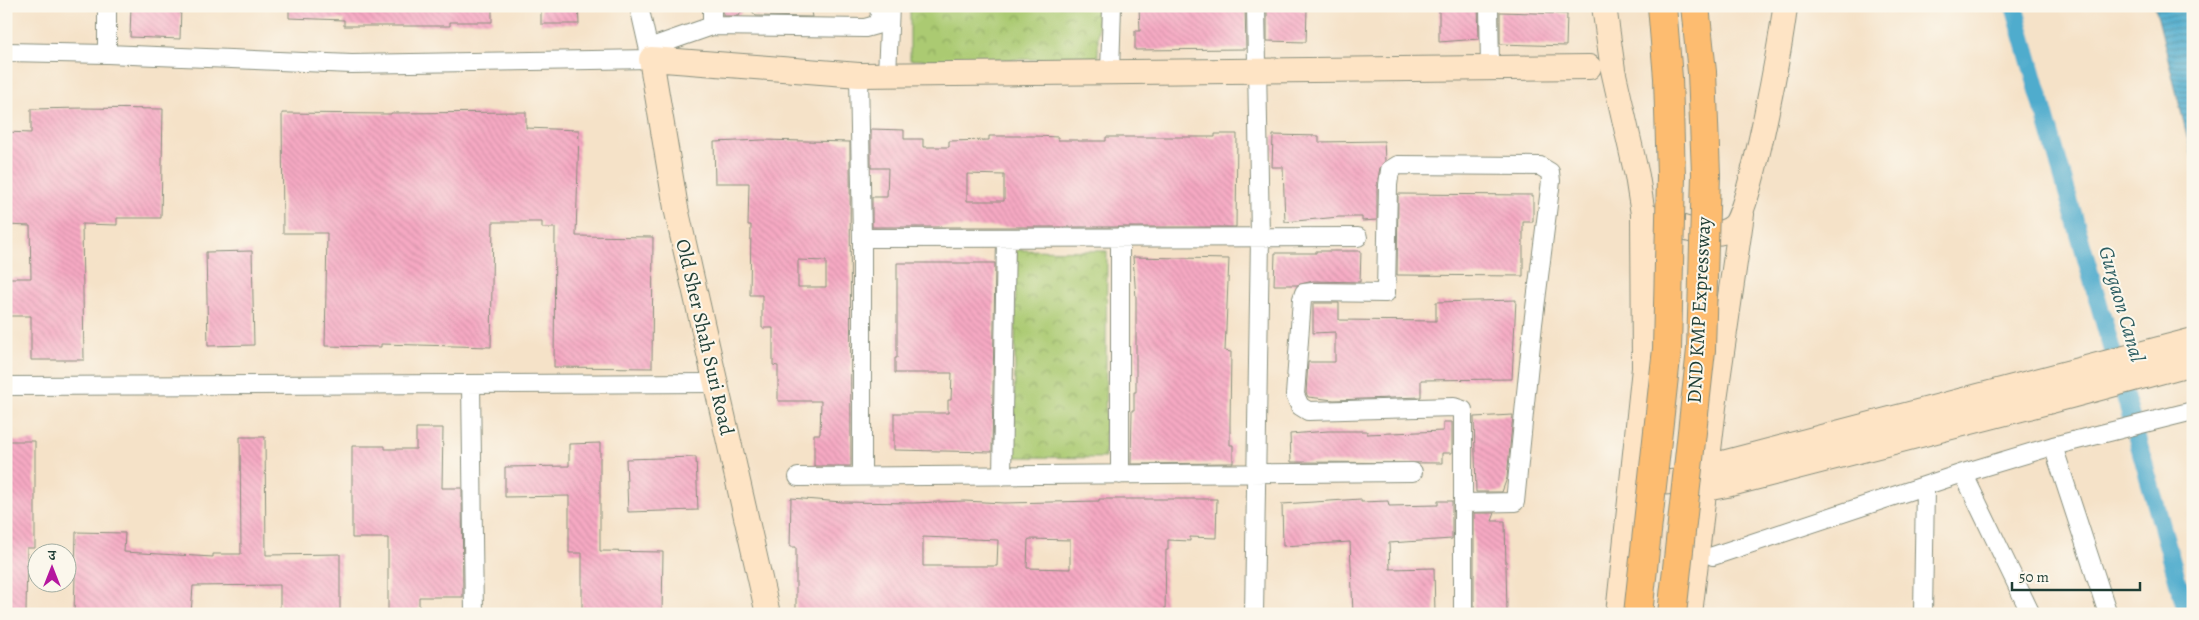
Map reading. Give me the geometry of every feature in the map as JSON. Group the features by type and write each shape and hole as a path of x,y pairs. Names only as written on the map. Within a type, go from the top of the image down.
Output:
{"highway":[{"name":"DND KMP Expressway","path":"1638,614 1667,349 1671,176 1668,78 1662,6"},
{"name":"DND KMP Expressway","path":"1672,614 1701,350 1706,174 1702,72 1695,6"}],"street":[{"path":"107,6 108,54"},
{"path":"639,6 650,54"},
{"path":"712,6 712,26"},
{"path":"650,54 712,26 865,28 876,26 880,16 879,6"},
{"path":"887,74 890,6"},
{"path":"1110,72 1112,6"},
{"path":"1254,614 1260,237 1256,6"},
{"path":"1488,6 1490,68"},
{"path":"1604,6 1613,70 1637,176 1642,214 1644,368 1618,614"},
{"path":"1690,614 1702,479 1742,214 1776,65 1784,26 1785,6"},
{"path":"6,52 108,54 352,64 650,54 859,75 1589,67"},
{"name":"Old Sher Shah Suri Road","path":"650,54 676,208 768,614"},
{"path":"859,75 862,238 862,476"},
{"path":"1464,503 1515,502 1533,324 1551,181 1550,172 1540,166 1398,165 1390,170 1388,185 1386,292 1377,294 1313,292 1304,293 1302,299 1295,395 1300,406 1308,411 1454,407 1463,410 1464,614"},
{"path":"1642,214 1688,230 1713,234 1734,227 1742,214"},
{"path":"862,238 1358,237"},
{"path":"1002,476 1006,238"},
{"path":"1120,238 1120,475"},
{"path":"1632,486 1702,479 2071,396 2192,348"},
{"path":"1702,479 2064,373 2192,348"},
{"path":"6,386 716,383"},
{"path":"471,384 474,614"},
{"path":"1713,556 1963,473 2053,446 2185,413"},
{"path":"2053,446 2108,614"},
{"path":"798,477 1256,475 1413,472"},
{"path":"1963,473 2031,614"},
{"path":"1922,614 1925,487"}],"green space":[{"path":"910,6 1098,6 1098,59 910,60"},
{"path":"1016,250 1107,251 1105,458 1014,457"}],"water":[{"path":"2155,6 2193,6 2193,160"}],"building":[{"path":"131,6 181,6 180,39 130,37"},
{"path":"289,6 492,6 492,22 450,22 450,26 344,26 344,20 289,18"},
{"path":"541,6 578,6 579,24 541,24"},
{"path":"723,6 744,6 739,16 723,16"},
{"path":"748,6 810,6 812,17 756,16"},
{"path":"1139,6 1245,6 1246,49 1135,50 1135,31 1140,31"},
{"path":"1267,6 1300,6 1300,10 1307,10 1306,42 1267,41"},
{"path":"1439,6 1478,6 1479,39 1439,42"},
{"path":"1500,12 1567,14 1566,46 1500,44"},
{"path":"31,109 163,109 161,218 117,218 117,225 82,224 84,360 31,360 31,316 6,316 6,278 31,278 30,226 6,225 6,132 31,133"},
{"path":"526,112 526,128 579,130 576,236 653,237 652,368 554,367 555,228 542,228 542,222 493,222 491,347 381,344 381,347 325,346 327,233 283,233 282,113"},
{"path":"871,129 904,130 904,139 923,139 923,147 949,147 949,141 989,140 989,136 1035,136 1058,137 1058,140 1106,141 1106,137 1215,137 1215,134 1237,134 1236,227 872,227 872,197 887,197 888,168 871,168","holes":["967,174 1004,175 1004,201 967,201"]},
{"path":"1273,135 1319,136 1319,142 1384,141 1385,161 1380,168 1377,184 1377,220 1362,221 1362,217 1339,217 1285,222 1283,167 1272,167"},
{"path":"762,140 850,142 851,466 814,466 814,434 820,434 821,401 778,401 778,366 773,365 773,328 762,328 762,295 750,295 751,225 748,225 749,183 715,183 714,142","holes":["798,260 826,261 826,287 798,287"]},
{"path":"1398,194 1533,195 1533,222 1523,222 1523,276 1397,275"},
{"path":"252,251 254,345 208,346 206,252"},
{"path":"1316,251 1361,251 1360,282 1313,281 1297,285 1274,285 1275,253 1316,253"},
{"path":"1133,257 1229,259 1225,351 1231,352 1230,445 1233,445 1233,463 1131,464 1132,410 1134,410 1134,392 1136,392 1136,298"},
{"path":"897,263 995,263 992,452 894,450 894,413 948,413 948,400 951,400 952,373 895,373 895,358 897,358"},
{"path":"1516,300 1512,379 1421,380 1421,397 1334,400 1308,397 1306,393 1308,362 1335,362 1335,332 1313,333 1313,303 1339,303 1339,320 1436,321 1436,302"},
{"path":"1513,415 1507,478 1502,492 1476,492 1474,417"},
{"path":"1443,422 1452,422 1452,453 1442,453 1442,463 1291,462 1290,434 1328,431 1367,431 1367,434 1443,431"},
{"path":"416,428 443,428 442,488 462,488 463,597 419,597 419,614 388,614 388,538 352,538 352,446 385,446 385,449 416,449"},
{"path":"240,437 265,437 266,555 340,554 340,614 280,614 280,585 193,586 191,614 74,614 75,592 78,592 78,542 76,542 76,532 125,533 124,552 213,557 213,554 241,554"},
{"path":"6,441 35,441 35,542 28,542 27,548 26,614 6,614"},
{"path":"600,443 600,551 663,552 662,614 582,614 582,553 569,553 569,496 505,497 505,467 569,466 569,444"},
{"path":"696,457 698,510 628,512 626,459"},
{"path":"791,498 842,502 913,503 1099,501 1099,499 1217,499 1216,538 1190,537 1190,541 1168,540 1168,550 1166,550 1165,614 796,614 796,547 790,547","holes":["923,537 998,540 997,566 923,566","1028,540 1070,540 1070,569 1027,568"]},
{"path":"1361,499 1361,502 1388,501 1389,506 1438,505 1438,501 1452,501 1452,539 1389,543 1390,569 1434,568 1435,614 1353,614 1350,542 1283,546 1282,504"},
{"path":"1474,513 1495,513 1492,521 1505,521 1507,611 1474,612"}],"waterway":[{"name":"Gurgaon Canal","path":"2014,6 2187,614"}]}
